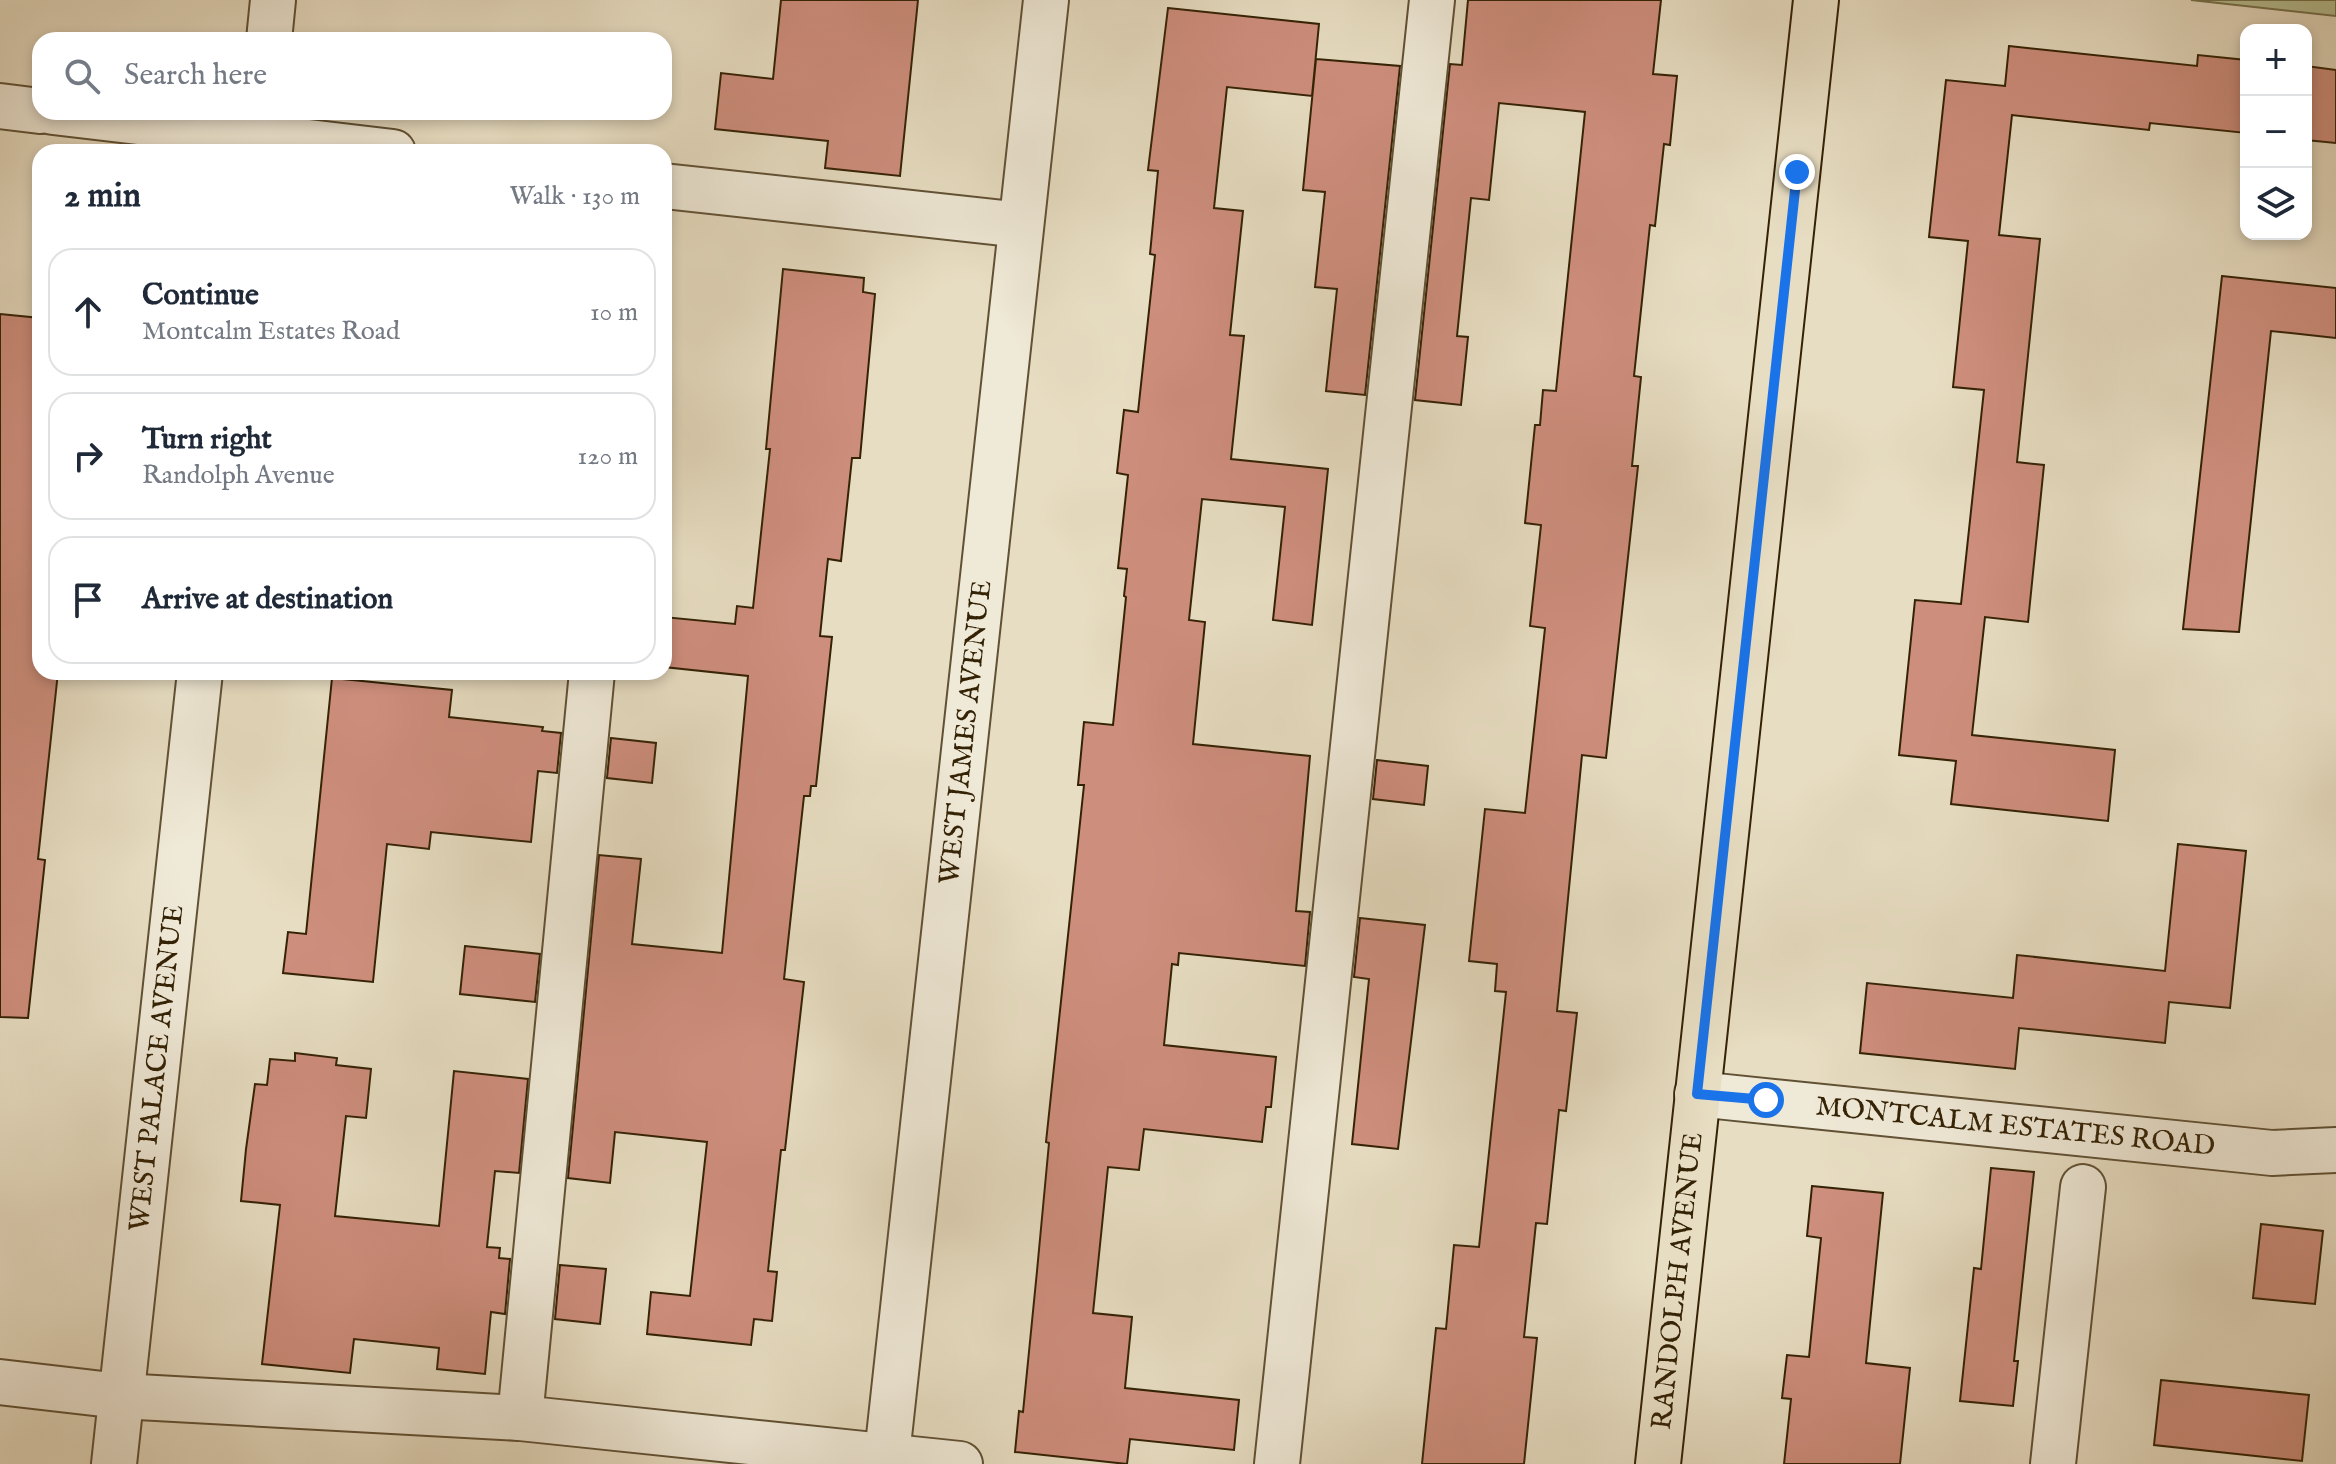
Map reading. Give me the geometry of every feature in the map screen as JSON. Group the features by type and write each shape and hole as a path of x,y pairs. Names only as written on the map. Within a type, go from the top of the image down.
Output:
{"main road":[{"name":"RANDOLPH AVENUE","path":"1658,1464 1816,0"}],"street":[{"path":"270,32 273,0"},
{"name":"WEST JAMES AVENUE","path":"886,1460 1046,0"},
{"path":"1277,1464 1432,0"},
{"path":"0,106 32,110"},
{"path":"131,120 337,144"},
{"path":"672,187 1021,225"},
{"name":"WEST PALACE AVENUE","path":"114,1464 199,680"},
{"path":"520,1418 591,680"},
{"name":"MONTCALM ESTATES ROAD","path":"1697,1094 2272,1153 2336,1150"},
{"path":"2053,1464 2083,1187"},
{"path":"0,1382 120,1396 520,1418 886,1460 960,1464"}],"green space":[{"path":"2191,0 2336,0 2336,16"}],"building":[{"path":"781,0 918,0 900,176 825,168 828,141 715,129 721,73 773,79"},
{"path":"1468,0 1661,0 1653,74 1677,76 1670,145 1664,144 1655,226 1650,225 1634,376 1641,377 1632,466 1638,466 1606,758 1582,755 1557,1011 1577,1013 1566,1111 1559,1110 1547,1224 1536,1223 1524,1337 1537,1338 1524,1464 1422,1464 1436,1328 1446,1329 1454,1245 1479,1247 1506,992 1495,991 1497,964 1469,961 1485,809 1525,813 1545,628 1530,626 1541,525 1525,523 1535,425 1540,425 1543,390 1556,391 1585,112 1499,103 1489,200 1471,198 1457,336 1468,337 1461,405 1415,400 1450,64 1462,65"},
{"path":"1168,8 1319,24 1312,96 1227,87 1214,208 1243,211 1230,335 1244,336 1231,459 1328,469 1312,625 1273,620 1285,507 1202,499 1189,620 1205,622 1193,744 1310,756 1296,911 1310,912 1305,966 1179,953 1178,965 1172,964 1164,1045 1276,1057 1271,1107 1266,1107 1262,1142 1144,1129 1139,1170 1108,1167 1093,1313 1132,1317 1125,1388 1239,1400 1234,1450 1130,1439 1127,1464 1015,1452 1019,1411 1023,1412 1049,1143 1046,1142 1084,785 1078,785 1084,722 1113,725 1127,569 1118,568 1128,475 1117,473 1124,410 1138,412 1155,255 1150,254 1158,171 1148,170"},
{"path":"2009,46 2197,66 2198,55 2240,59 2240,132 2150,123 2149,130 2012,115 1999,235 2040,239 2017,462 2044,465 2028,622 1985,617 1972,735 2115,750 2108,821 1951,804 1956,761 1899,755 1915,600 1961,604 1984,390 1953,387 1968,241 1929,237 1946,80 2005,86"},
{"path":"1316,59 1400,66 1365,395 1326,391 1337,289 1315,287 1325,192 1303,190"},
{"path":"2312,67 2336,70 2336,143 2312,141"},
{"path":"783,269 864,278 863,292 875,294 860,458 852,458 841,561 828,559 820,636 832,637 816,786 811,786 810,796 804,796 784,979 804,982 768,1271 777,1272 772,1321 754,1319 751,1345 647,1334 651,1292 690,1296 707,1142 615,1132 610,1183 568,1178 599,855 641,859 632,944 722,953 748,676 672,668 672,618 735,624 737,606 753,608 770,449 766,449"},
{"path":"2222,276 2336,288 2336,338 2271,331 2239,632 2183,629"},
{"path":"0,314 32,317 32,680 57,680 38,859 45,860 28,1018 0,1017"},
{"path":"332,680 452,690 449,717 543,727 542,731 561,733 557,773 538,771 531,842 431,832 429,849 387,844 373,982 283,973 288,932 306,934"},
{"path":"611,738 656,743 652,783 607,778"},
{"path":"1377,760 1428,766 1424,805 1373,799"},
{"path":"2178,844 2246,851 2230,1008 2169,1002 2165,1043 2019,1028 2015,1069 1860,1053 1867,983 2013,998 2017,955 2165,971"},
{"path":"1360,918 1425,925 1398,1149 1352,1144 1369,979 1354,977"},
{"path":"465,946 540,954 535,1002 460,994"},
{"path":"295,1053 337,1058 336,1065 371,1069 366,1118 346,1116 335,1216 439,1226 454,1071 528,1079 519,1173 495,1171 487,1247 500,1248 499,1258 510,1259 505,1314 491,1312 485,1374 437,1369 439,1348 354,1339 350,1373 262,1364 280,1205 241,1201 246,1149 255,1084 267,1085 270,1059 295,1061"},
{"path":"1991,1168 2034,1172 2014,1361 2018,1361 2013,1406 1960,1401 1974,1268 1981,1269"},
{"path":"1812,1186 1883,1193 1866,1363 1910,1368 1900,1464 1784,1464 1791,1399 1782,1398 1787,1355 1809,1357 1821,1238 1807,1236"},
{"path":"2261,1224 2323,1231 2315,1304 2253,1298"},
{"path":"560,1265 606,1269 600,1324 555,1319"},
{"path":"2161,1380 2309,1395 2302,1461 2154,1445"}],"route":[{"path":"1766,1100 1697,1094 1797,172"}]}
